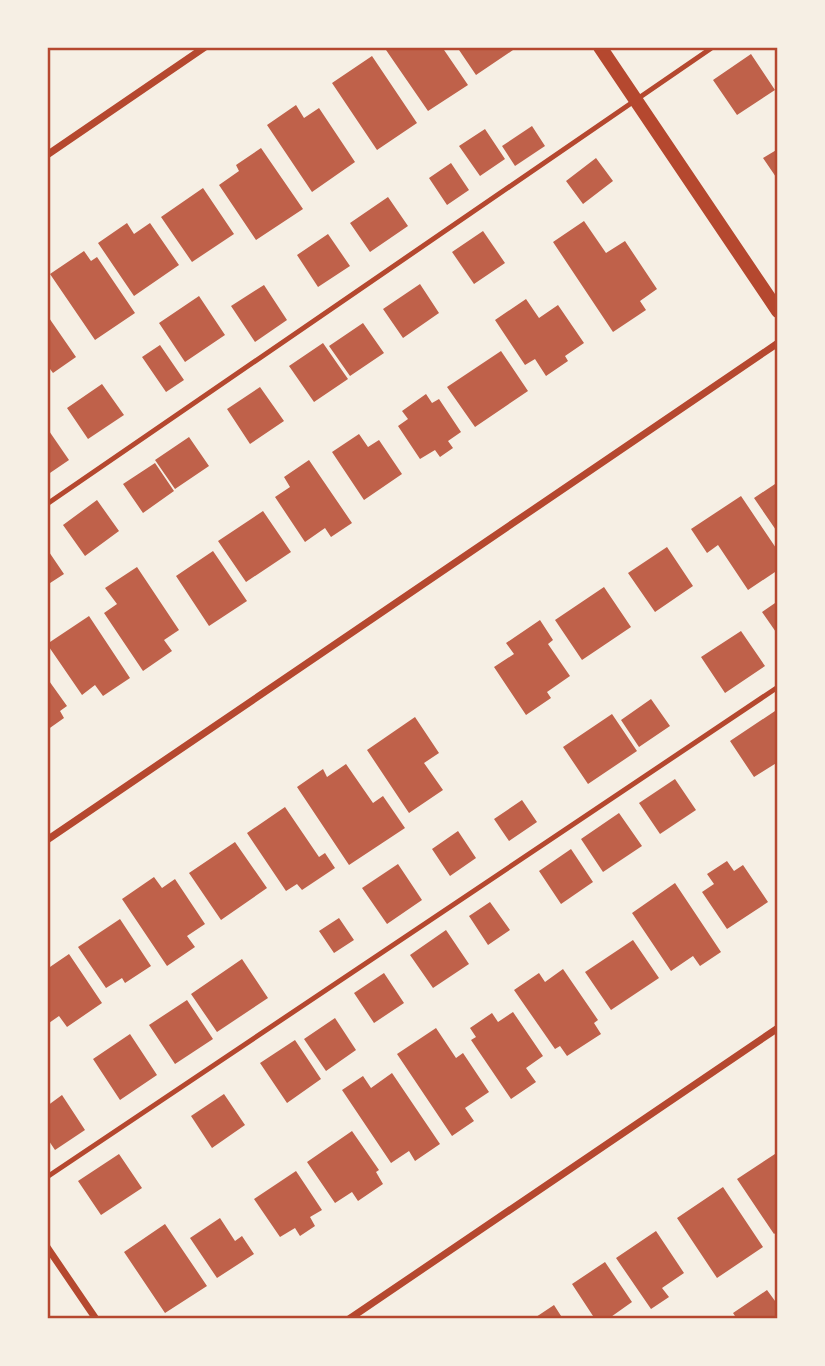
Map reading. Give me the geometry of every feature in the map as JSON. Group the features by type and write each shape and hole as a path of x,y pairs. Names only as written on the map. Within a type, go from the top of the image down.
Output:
{"main road":[{"path":"600,47 778,311"}],"street":[{"path":"47,155 205,47"},
{"path":"47,840 778,343"},
{"path":"349,1319 778,1028"},
{"path":"47,1247 96,1319"}],"lane":[{"path":"47,505 713,47"},
{"path":"47,1177 778,687"}],"building":[{"path":"390,47 442,47 468,85 428,111 386,50"},
{"path":"457,47 511,47 513,50 476,75"},
{"path":"751,54 775,90 737,115 713,80"},
{"path":"372,56 417,123 377,150 332,83"},
{"path":"296,105 304,118 319,108 355,162 312,192 267,125"},
{"path":"532,126 545,146 515,166 502,146"},
{"path":"485,129 505,159 480,176 459,146"},
{"path":"261,148 303,209 256,240 219,185 239,171 236,165"},
{"path":"778,149 778,180 763,158"},
{"path":"596,158 613,181 583,204 566,181"},
{"path":"451,163 469,190 447,205 429,178"},
{"path":"203,188 234,234 192,262 161,217"},
{"path":"388,197 408,226 370,252 350,223"},
{"path":"584,221 606,253 625,241 657,289 640,301 646,310 613,332 553,242"},
{"path":"127,223 134,234 150,223 179,265 134,296 98,243"},
{"path":"483,231 505,263 474,284 452,252"},
{"path":"328,234 350,266 318,287 297,255"},
{"path":"84,251 91,261 97,257 135,313 95,340 50,274"},
{"path":"420,284 439,313 403,338 383,309"},
{"path":"264,285 287,320 255,342 231,306"},
{"path":"199,296 225,335 185,362 159,323"},
{"path":"526,299 539,318 558,305 584,343 565,356 568,361 546,376 535,359 525,365 495,320"},
{"path":"47,315 76,357 53,373 47,365"},
{"path":"363,323 384,353 350,376 329,346"},
{"path":"323,343 348,379 314,402 289,366"},
{"path":"160,345 184,380 166,392 142,357"},
{"path":"501,351 528,391 475,427 447,387"},
{"path":"102,384 124,415 88,439 67,408"},
{"path":"260,387 284,421 250,444 227,409"},
{"path":"426,394 432,403 439,399 461,432 448,441 453,448 440,457 435,450 420,459 398,426 408,419 402,411"},
{"path":"47,428 69,460 47,475"},
{"path":"359,434 368,447 379,440 402,474 364,500 332,452"},
{"path":"189,437 209,466 175,489 155,460"},
{"path":"309,460 352,523 331,537 325,528 305,542 275,497 290,487 284,477"},
{"path":"155,463 174,491 143,513 123,484"},
{"path":"778,482 778,533 754,498"},
{"path":"741,496 778,551 778,570 748,590 718,545 707,553 691,529"},
{"path":"97,500 119,531 85,556 63,525"},
{"path":"263,511 291,552 246,582 218,541"},
{"path":"667,547 693,586 655,612 628,573"},
{"path":"47,549 64,574 47,585"},
{"path":"213,551 247,601 209,626 176,576"},
{"path":"137,567 179,630 164,640 172,651 143,671 104,613 117,604 105,588"},
{"path":"604,587 631,627 582,660 555,620"},
{"path":"778,601 778,635 762,612"},
{"path":"89,616 130,678 103,696 95,685 82,695 47,644"},
{"path":"540,620 553,640 548,644 570,676 547,692 551,698 526,715 494,667 514,654 506,643"},
{"path":"741,631 765,666 725,693 701,657"},
{"path":"47,678 67,706 60,711 64,718 47,730"},
{"path":"651,699 670,726 639,747 621,720"},
{"path":"778,709 778,762 754,777 730,741"},
{"path":"612,714 637,751 588,784 563,747"},
{"path":"415,717 439,753 424,763 443,790 409,813 367,750"},
{"path":"346,764 373,803 383,796 405,828 349,865 297,787 323,769 327,777"},
{"path":"675,779 696,810 660,834 639,803"},
{"path":"522,800 537,822 509,841 494,819"},
{"path":"285,807 319,857 325,853 335,868 302,890 297,884 286,891 247,833"},
{"path":"619,813 642,846 603,872 581,839"},
{"path":"458,831 476,858 450,876 432,849"},
{"path":"235,842 267,888 221,920 189,873"},
{"path":"571,849 593,882 561,904 539,871"},
{"path":"727,861 734,871 743,865 768,902 727,929 702,892 714,884 707,874"},
{"path":"398,864 422,900 387,924 362,888"},
{"path":"154,877 162,888 175,879 205,924 187,936 195,947 167,966 122,899"},
{"path":"675,883 721,952 700,966 693,956 671,971 632,913"},
{"path":"490,902 510,930 488,945 469,916"},
{"path":"339,918 354,940 334,953 319,931"},
{"path":"120,919 151,966 125,983 122,978 106,988 78,947"},
{"path":"446,930 469,964 433,988 410,955"},
{"path":"633,940 659,978 611,1010 585,972"},
{"path":"69,954 102,1003 67,1027 59,1016 49,1023 47,1019 47,969"},
{"path":"242,959 268,998 217,1032 191,994"},
{"path":"563,969 598,1020 594,1023 601,1034 567,1056 560,1046 555,1049 514,990 539,973 545,982"},
{"path":"384,973 404,1003 374,1023 354,993"},
{"path":"187,1000 213,1039 175,1064 149,1025"},
{"path":"513,1012 543,1056 526,1068 536,1082 511,1099 471,1040 476,1037 470,1028 492,1013 498,1022"},
{"path":"335,1018 356,1050 326,1071 304,1039"},
{"path":"436,1028 456,1058 463,1053 489,1092 465,1108 474,1121 452,1136 397,1054"},
{"path":"130,1034 157,1075 120,1100 93,1059"},
{"path":"295,1040 321,1079 287,1103 260,1063"},
{"path":"392,1073 440,1144 415,1161 409,1151 391,1163 342,1090 363,1076 371,1088"},
{"path":"224,1094 245,1125 212,1148 191,1116"},
{"path":"62,1095 85,1130 55,1150 47,1138 47,1106"},
{"path":"352,1131 379,1170 376,1172 383,1184 358,1201 352,1192 335,1203 307,1162"},
{"path":"778,1152 778,1231 774,1234 737,1179"},
{"path":"119,1154 142,1188 101,1215 78,1181"},
{"path":"296,1171 322,1210 310,1217 315,1226 300,1236 295,1228 280,1237 254,1199"},
{"path":"723,1187 763,1247 717,1278 677,1218"},
{"path":"220,1218 235,1241 242,1236 254,1254 217,1278 190,1238"},
{"path":"165,1224 207,1286 165,1313 124,1252"},
{"path":"656,1231 684,1273 662,1288 669,1297 651,1309 616,1258"},
{"path":"605,1262 632,1302 608,1319 595,1319 572,1284"},
{"path":"767,1290 778,1305 778,1319 737,1319 733,1313"},
{"path":"554,1305 563,1319 533,1319"}]}
